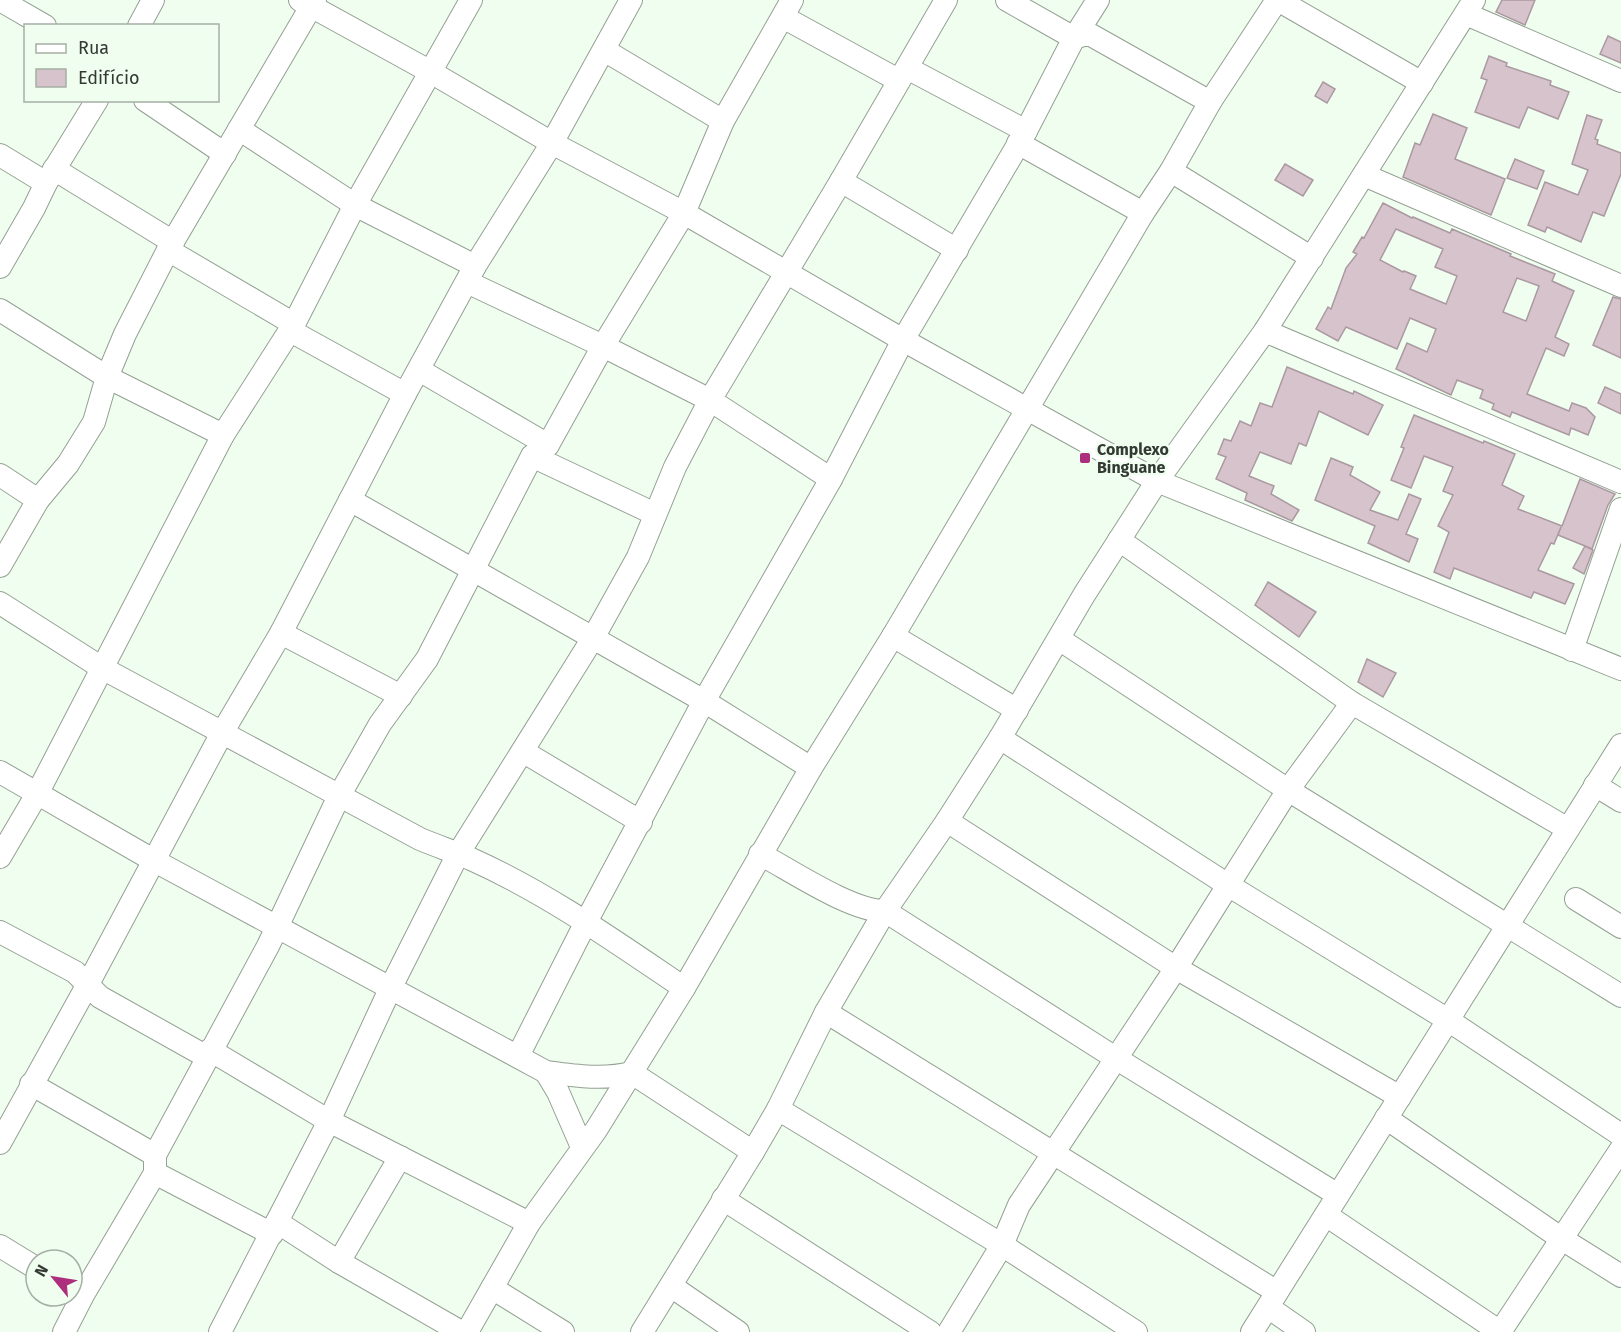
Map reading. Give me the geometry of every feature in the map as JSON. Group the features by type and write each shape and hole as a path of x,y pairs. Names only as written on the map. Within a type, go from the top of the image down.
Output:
{"street":[{"path":"0,0 42,24"},
{"path":"140,24 153,0"},
{"path":"0,857 37,794 224,435 292,327 355,205 471,0"},
{"path":"0,1143 222,733 281,633 405,394 471,274 552,143 631,0"},
{"path":"220,1332 329,1121 391,987 458,854 524,752 593,638 638,557 675,467 710,400 842,181 946,0"},
{"path":"1007,0 1074,38 1091,35 1210,102"},
{"path":"518,1056 586,922 704,701 831,478 903,340 1022,137 1074,38 1098,0"},
{"path":"467,1332 529,1223 596,1130 684,988 760,854 893,636 1143,213 1171,171 1210,102 1278,0 1422,83"},
{"path":"0,566 38,500 68,464 94,422 107,377 125,334 171,246 309,2 552,143 684,213 903,340 1157,481 1621,669"},
{"path":"84,1281 155,1164 209,1054 268,946 339,796 380,724 427,659 540,450 684,213 723,121 786,6 903,74 1022,137 1143,213"},
{"path":"642,1332 778,1109 826,1012 885,910 1000,738 1157,481 1265,331 1470,7 1621,81"},
{"path":"603,50 723,121"},
{"path":"0,267 50,176 96,102"},
{"path":"148,102 225,154"},
{"path":"239,129 355,205 471,274 603,346 710,400 831,478"},
{"path":"0,155 50,176 171,246 292,327 405,394"},
{"path":"1171,171 1312,258"},
{"path":"1364,175 1621,286"},
{"path":"842,181 957,250"},
{"path":"0,310 107,377 224,435"},
{"path":"1265,331 1621,482"},
{"path":"419,370 540,450 655,514"},
{"path":"0,475 38,500"},
{"path":"350,500 473,572 704,701 811,768"},
{"path":"1572,650 1621,509"},
{"path":"1119,540 1352,702 1568,829"},
{"path":"0,603 102,668 222,733 420,839 458,854 517,883 586,922 684,988"},
{"path":"281,633 401,696"},
{"path":"893,636 1017,710"},
{"path":"1059,639 1288,790 1621,996"},
{"path":"949,1332 1002,1245 1019,1204 1117,1059 1288,790 1352,702"},
{"path":"1000,738 1228,885 1448,1020 1621,1135"},
{"path":"1252,1332 1621,745"},
{"path":"524,752 641,822"},
{"path":"0,772 153,860 546,1072 582,1077 613,1077 632,1072 753,1152"},
{"path":"1595,785 1621,801"},
{"path":"947,820 1176,968 1400,1097"},
{"path":"760,854 847,902 875,911 885,910 1117,1059 1338,1195"},
{"path":"1576,899 1621,927"},
{"path":"0,932 75,972 104,1000 209,1054 329,1121 529,1223"},
{"path":"826,1012 1053,1151 1273,1299 1304,1332"},
{"path":"546,1072 558,1092 582,1147"},
{"path":"32,1084 155,1164 339,1262 461,1332"},
{"path":"778,1109 1002,1245 1136,1332"},
{"path":"1386,1118 1562,1239 1621,1275"},
{"path":"1326,1215 1500,1332 1621,1149"},
{"path":"339,1262 400,1157"},
{"path":"723,1199 930,1332"},
{"path":"0,1246 24,1261"},
{"path":"671,1286 738,1332"},
{"path":"492,1287 563,1332"},
{"path":"64,1332 72,1308"}],"building":[{"path":"1502,0 1535,0 1525,25 1496,12"},
{"path":"1608,36 1621,42 1621,63 1600,54"},
{"path":"1489,56 1507,63 1506,66 1551,81 1550,85 1569,92 1558,119 1528,107 1519,128 1475,112 1487,80 1481,78"},
{"path":"1323,82 1335,89 1327,103 1315,96"},
{"path":"1433,114 1467,128 1455,159 1505,179 1491,215 1403,177 1415,143 1420,145"},
{"path":"1587,115 1602,120 1595,139 1598,140 1597,144 1621,153 1621,174 1604,216 1593,212 1581,242 1547,227 1545,232 1528,225 1545,182 1578,195 1588,170 1572,164"},
{"path":"1515,159 1544,171 1537,189 1507,178"},
{"path":"1285,164 1313,180 1303,196 1275,180"},
{"path":"1383,203 1412,218 1450,233 1452,229 1555,274 1552,281 1574,291 1555,337 1569,344 1564,356 1546,348 1527,394 1569,411 1572,403 1586,408 1595,417 1588,435 1571,428 1569,435 1512,412 1510,417 1492,409 1494,404 1480,398 1483,390 1457,380 1451,395 1396,369 1407,343 1427,352 1436,329 1410,318 1397,349 1346,327 1338,341 1316,329 1328,307 1331,309 1346,268 1357,254 1353,252 1362,237 1364,238","holes":["1396,229 1443,249 1435,267 1457,276 1446,304 1410,289 1416,276 1380,260","1517,278 1539,286 1526,321 1503,312"]},
{"path":"1613,297 1621,299 1621,358 1593,345"},
{"path":"1287,367 1353,394 1354,391 1383,405 1368,435 1319,411 1306,446 1299,443 1291,464 1260,452 1249,476 1274,486 1271,494 1299,510 1292,521 1245,500 1247,493 1216,479 1226,457 1218,454 1224,439 1231,441 1240,421 1251,426 1260,403 1272,407"},
{"path":"1605,387 1621,394 1621,414 1598,403"},
{"path":"1414,415 1515,454 1502,485 1524,496 1518,509 1562,526 1580,479 1615,494 1608,505 1592,549 1558,535 1561,527 1554,544 1551,543 1538,570 1574,584 1565,604 1534,592 1531,598 1454,568 1450,579 1434,572 1449,532 1438,526 1453,495 1443,491 1453,467 1424,456 1411,488 1391,480"},
{"path":"1331,458 1353,467 1350,475 1380,492 1370,510 1398,520 1409,494 1421,499 1406,534 1418,539 1409,562 1368,543 1375,526 1315,500"},
{"path":"1585,546 1593,550 1584,574 1573,568"},
{"path":"1268,582 1316,612 1299,637 1255,605"},
{"path":"1367,659 1396,673 1383,697 1358,682"}],"place":[{"name":"Complexo Binguane","path":"1085,458"}]}
